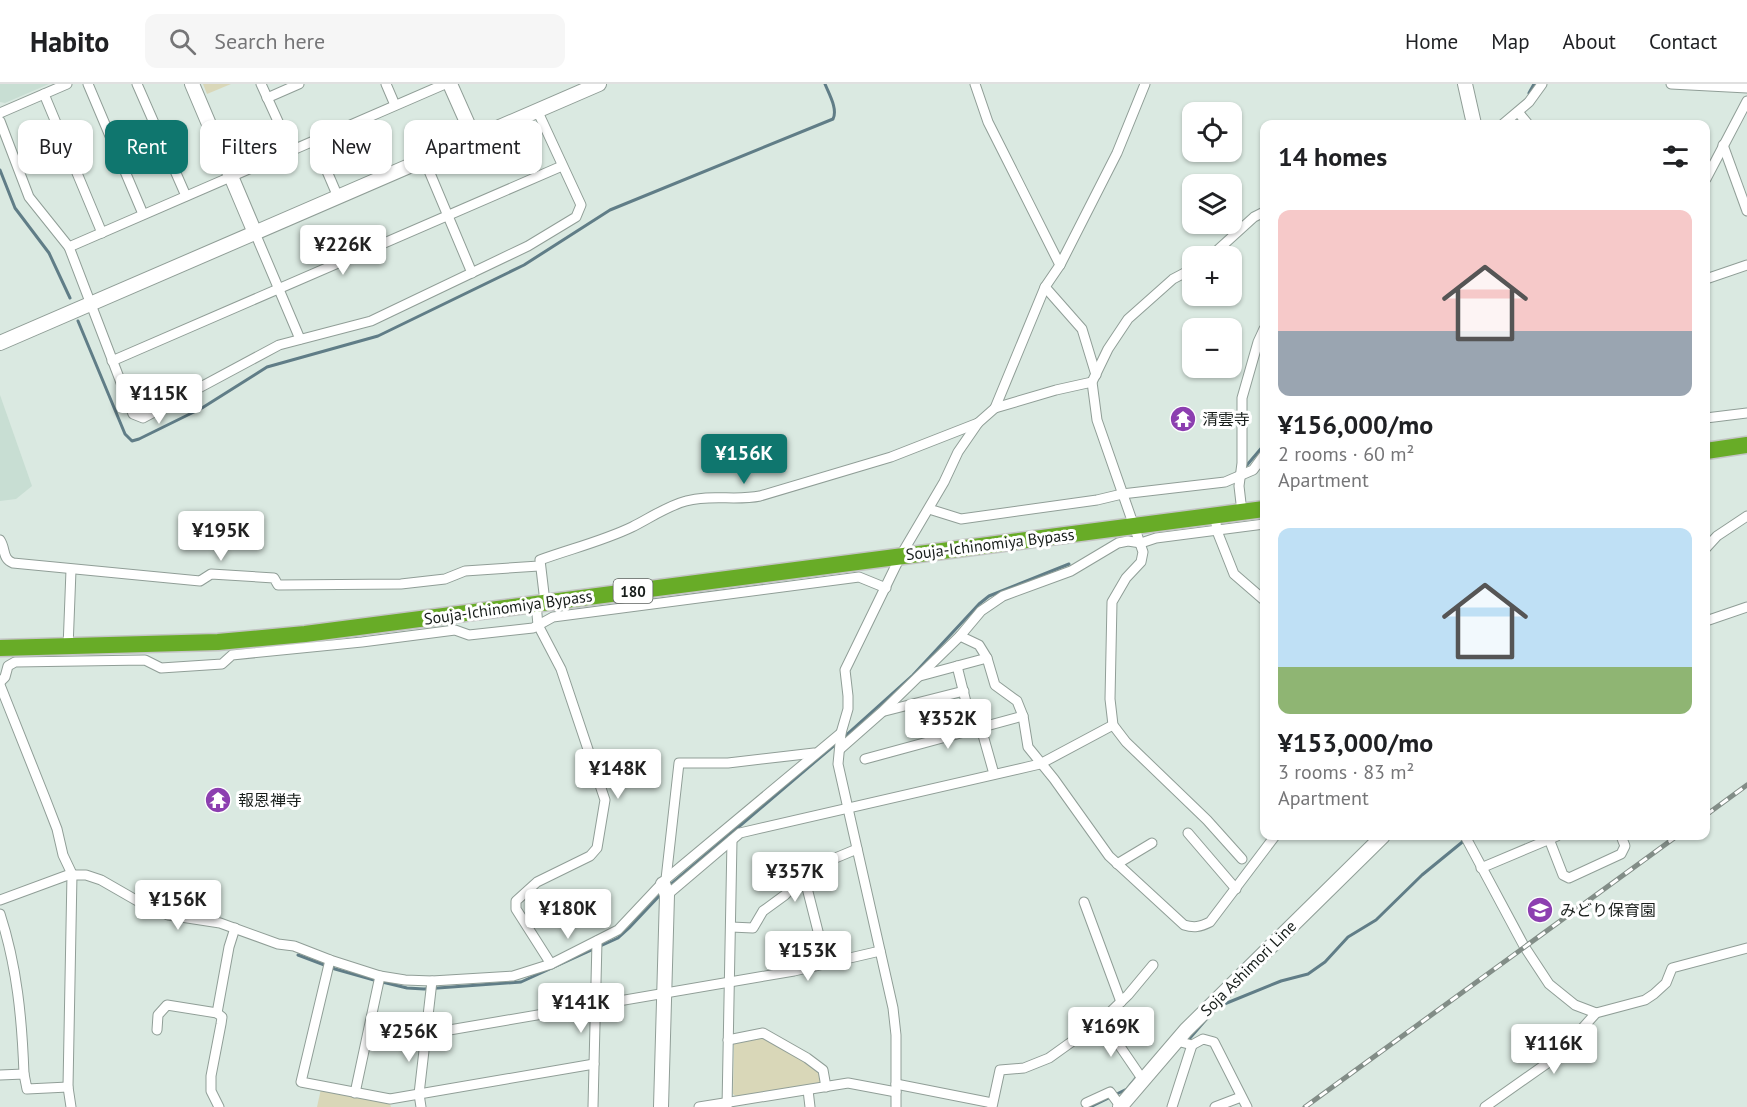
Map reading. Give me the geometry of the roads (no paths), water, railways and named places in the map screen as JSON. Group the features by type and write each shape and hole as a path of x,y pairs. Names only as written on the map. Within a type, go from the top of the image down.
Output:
{"highway":[{"path":"1710,450 1747,445"},
{"name":"Souja-Ichinomiya Bypass","path":"0,648 67,654 316,633 1134,525 1216,523 1242,512 1260,510"}],"street":[{"path":"0,113 67,84"},
{"path":"88,84 143,214"},
{"path":"138,84 186,196"},
{"path":"192,84 300,339"},
{"path":"261,84 277,120"},
{"path":"267,98 299,84"},
{"path":"386,84 395,105"},
{"path":"361,120 445,84"},
{"path":"450,84 466,120"},
{"path":"975,84 988,122 1060,265"},
{"path":"995,408 1045,287 1060,265 1117,153 1145,84"},
{"path":"1465,84 1473,120"},
{"path":"1508,120 1529,102 1542,84"},
{"path":"1671,84 1747,88"},
{"path":"514,120 594,85"},
{"path":"44,94 102,232"},
{"path":"1710,171 1747,101"},
{"path":"0,121 28,197 69,247 133,414 143,418 279,345 371,321 528,246 576,218 580,206 537,110"},
{"path":"1518,112 1525,120"},
{"path":"1723,145 1747,211"},
{"path":"112,362 562,166"},
{"path":"0,342 404,168"},
{"path":"69,247 236,174"},
{"path":"328,174 338,197"},
{"path":"430,174 472,273"},
{"path":"1222,246 1260,214"},
{"path":"1710,278 1747,265"},
{"path":"896,1107 896,1035 893,1008 838,764 840,741 848,709 845,670 901,555 929,509 958,452 978,423 995,408 1094,378 1108,349 1128,319 1173,279 1182,274"},
{"path":"1045,287 1082,329 1094,378 1097,420 1143,552 1141,562 1126,578 1112,602 1110,699 1113,725 1126,742 1208,820 1242,859"},
{"path":"1242,512 1240,476 1242,398 1260,337"},
{"path":"1710,418 1747,413"},
{"path":"551,964 516,909 516,901 537,882 590,856 597,848 605,800 561,669 538,625 540,560 631,527 688,500 745,499 760,496 891,457 978,423"},
{"path":"929,509 960,519 1097,500 1122,494 1225,482 1253,470 1260,460"},
{"path":"1710,544 1717,536 1747,516"},
{"path":"1216,523 1234,574 1260,597"},
{"path":"0,900 72,874 86,875 101,880 148,907 168,915 213,921 278,945 294,946 329,965 379,979 405,980 432,986 513,976 597,946 618,930 815,753 840,741 882,712 960,636 981,611 1003,596 1071,571 1118,543 1128,541 1141,543 1216,523 1260,524"},
{"path":"0,540 8,561 71,570 200,581 211,574 273,578 279,585 356,585 445,579 465,571 539,566"},
{"path":"67,654 71,570"},
{"path":"71,1107 68,1087 72,874 63,855 57,829 0,684 6,677 8,666 15,662 67,654 145,660 161,668 222,664 232,655 455,630 469,635 533,628 553,617 859,577 886,588"},
{"path":"1710,620 1747,607"},
{"path":"960,636 980,645 987,658 995,685 1017,701 1023,716 1028,747 1109,856 1184,925 1193,928 1210,922 1272,840"},
{"path":"918,677 987,658"},
{"path":"957,666 994,774"},
{"path":"882,712 964,691"},
{"path":"865,759 1023,716"},
{"path":"665,888 740,833 1040,764 1113,725"},
{"path":"661,1107 665,888 679,763 728,763 815,753"},
{"path":"1188,833 1236,889"},
{"path":"727,1104 732,840"},
{"name":"Soja Ashimori Line","path":"1120,1107 1177,1041 1292,923 1379,840"},
{"path":"1467,840 1524,946 1549,984 1575,1005 1596,1013"},
{"path":"1481,868 1546,840"},
{"path":"1554,840 1563,875 1569,878 1621,854 1625,846 1623,840"},
{"path":"1118,864 1152,843"},
{"path":"731,927 753,928 763,911 804,876 821,864 857,849"},
{"path":"804,876 826,963"},
{"path":"1084,902 1121,1002"},
{"path":"0,914 9,942 17,985 27,1089 68,1087"},
{"path":"217,1013 229,947 235,928"},
{"path":"594,1107 597,946"},
{"path":"1485,1107 1546,1064 1596,1013 1644,1000 1666,983 1672,968 1747,948"},
{"path":"426,1034 794,971 880,951"},
{"path":"329,965 301,1082 390,1099 594,1064"},
{"path":"699,1107 848,1083 896,1088 992,1105 1000,1070 1024,1068 1049,1058 1102,1020 1153,965"},
{"path":"355,1093 379,979"},
{"path":"421,1107 419,1094 432,986"},
{"path":"157,1030 158,1015 167,1005 217,1013 222,1017 211,1083 211,1091 219,1107"},
{"path":"1102,1020 1143,1080"},
{"path":"728,1040 763,1033 807,1058 823,1070 826,1087"},
{"path":"1177,1041 1192,1045 1203,1040 1214,1042 1247,1107"},
{"path":"1172,1107 1192,1045"},
{"path":"0,1075 24,1074"},
{"path":"808,1090 810,1107"},
{"path":"1086,1102 1110,1092 1120,1107"},
{"path":"1215,1107 1242,1097"}],"waterway":[{"path":"78,321 125,434 132,441 139,439 202,408 267,367 378,336 524,265 610,210 833,119 834,106 825,84"},
{"path":"1529,93 1534,84"},
{"path":"0,170 15,208 49,253 70,298"},
{"path":"1247,465 1260,450"},
{"path":"844,737 913,675 989,596 1069,564"},
{"path":"668,887 837,743"},
{"path":"1217,1007 1281,981 1308,974 1325,962 1348,937 1376,920 1422,875 1465,840"},
{"path":"298,955 335,969 407,988 424,989 521,982 618,938 661,894"},
{"path":"1187,1037 1190,1038 1209,1016"},
{"path":"1090,1107 1127,1089 1136,1078"}],"railway":[{"path":"1710,812 1747,785"},
{"path":"1305,1107 1672,840"}],"place":[{"name":"清雲寺","path":"1183,419"},
{"name":"報恩禅寺","path":"218,800"},
{"name":"みどり保育園","path":"1540,910"}]}
